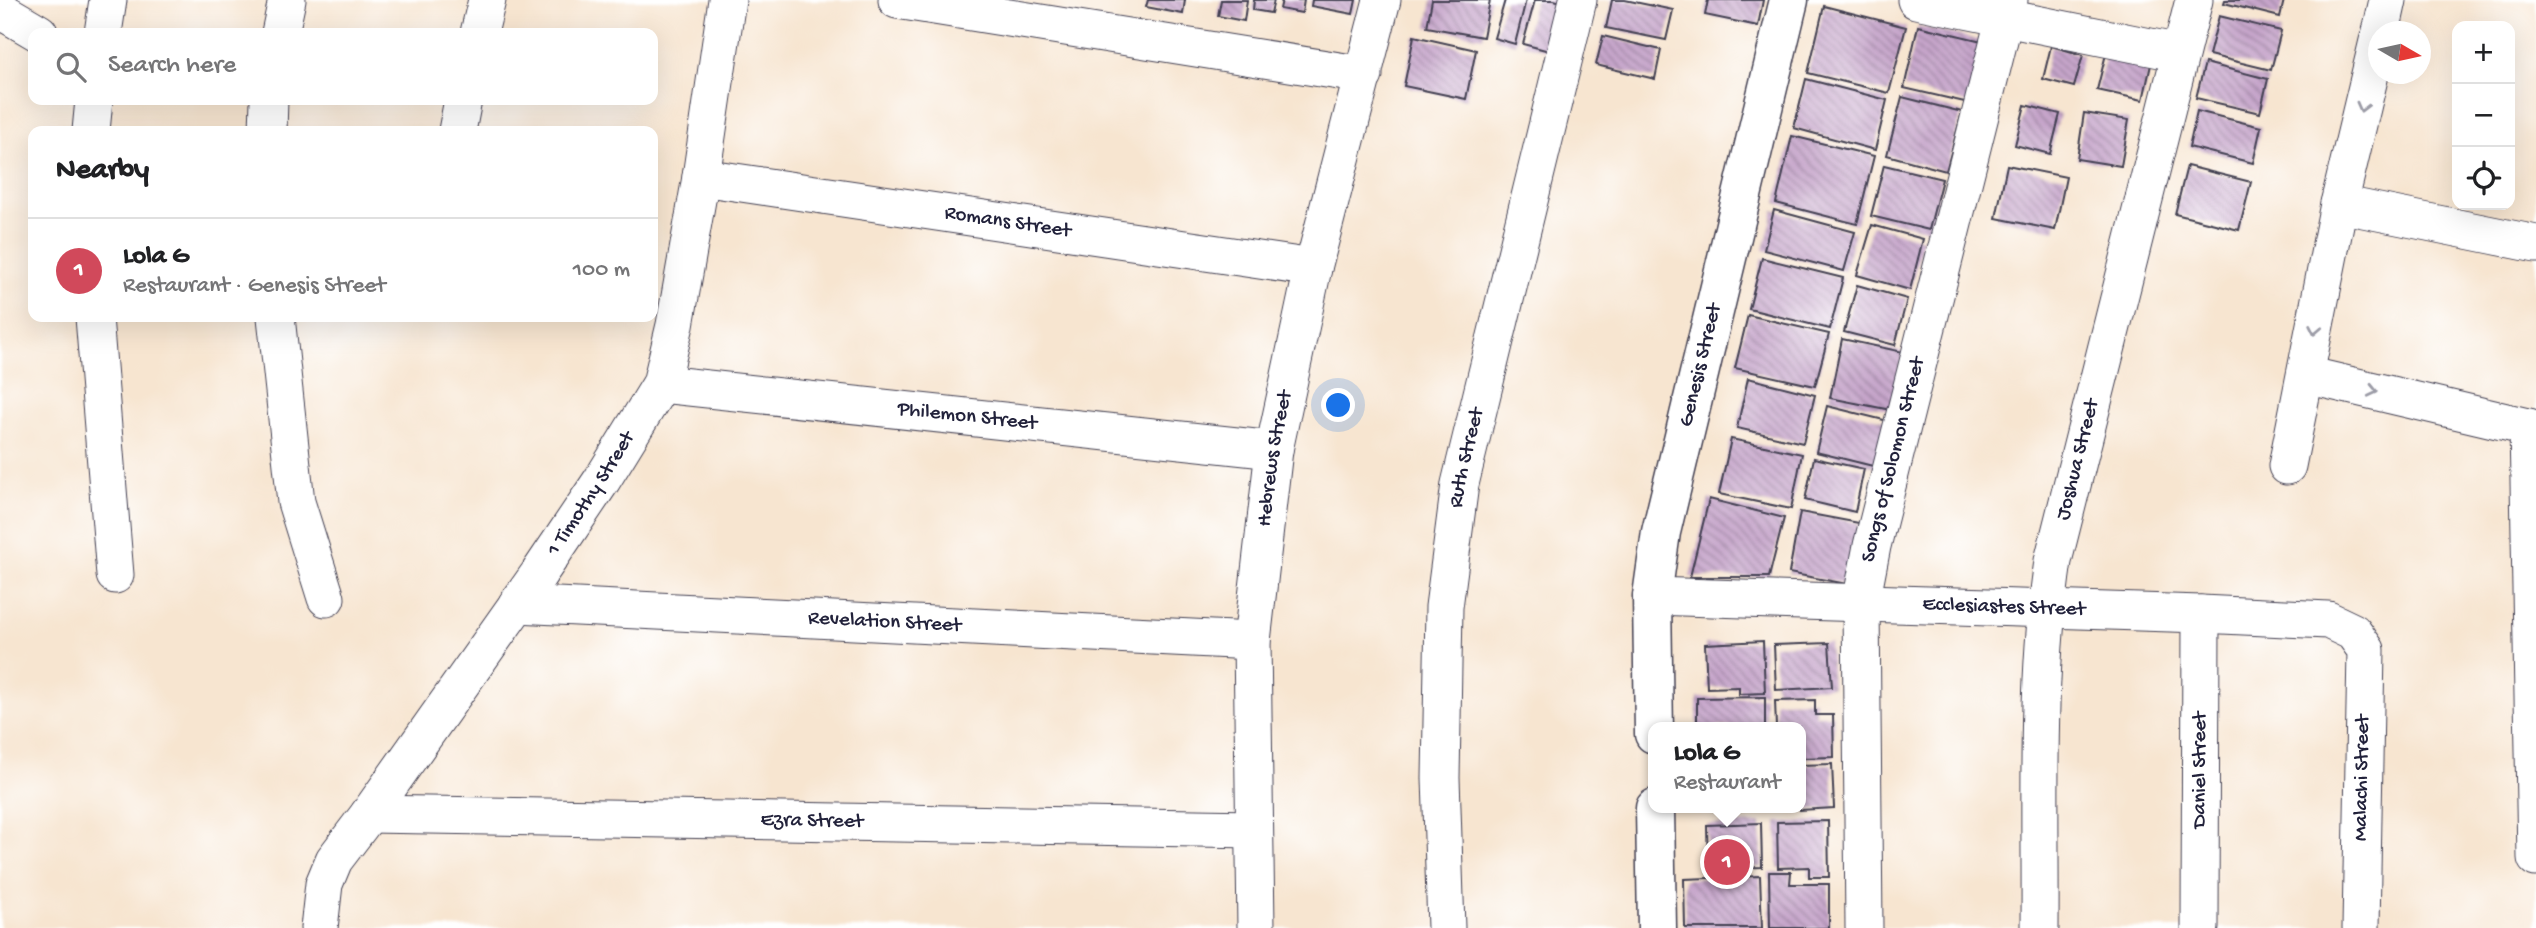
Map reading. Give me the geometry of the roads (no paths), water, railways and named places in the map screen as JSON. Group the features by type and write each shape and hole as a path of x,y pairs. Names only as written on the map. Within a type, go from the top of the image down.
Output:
{"street":[{"path":"104,28 108,0"},
{"path":"281,28 287,0"},
{"path":"480,28 487,0"},
{"name":"1 Timothy Street","path":"319,928 324,884 334,860 517,604 602,480 661,384 675,325 701,177 727,0"},
{"path":"897,0 1364,75"},
{"name":"Hebrews Street","path":"1256,928 1252,641 1274,450 1314,268 1382,0"},
{"name":"Ruth Street","path":"1446,928 1441,778 1444,607 1460,484 1578,0"},
{"name":"Genesis Street","path":"1654,722 1652,597 1661,532 1789,0"},
{"path":"1916,0 2007,10 2180,53"},
{"name":"Joshua Street","path":"2040,928 2042,673 2046,608 2053,561 2194,0"},
{"path":"2383,21 2388,0"},
{"path":"0,10 31,28"},
{"name":"Songs of Solomon Street","path":"1864,928 1861,603 1872,546 2007,10"},
{"path":"2287,466 2339,204 2368,83"},
{"path":"91,126 94,105"},
{"path":"268,126 269,105"},
{"path":"458,126 462,105"},
{"name":"Romans Street","path":"701,177 1314,268"},
{"path":"2339,204 2536,244"},
{"path":"94,322 115,575"},
{"path":"277,322 296,502 326,598"},
{"path":"2306,375 2532,428 2536,858"},
{"name":"Philemon Street","path":"661,384 1274,450"},
{"name":"Ecclesiastes Street","path":"1652,597 2046,608 2328,620 2353,632"},
{"name":"Revelation Street","path":"517,604 1252,641"},
{"name":"Daniel Street","path":"2200,928 2201,614"},
{"name":"Malachi Street","path":"2353,632 2366,650 2361,928"},
{"path":"1655,813 1657,928"},
{"name":"Ezra Street","path":"369,814 1254,829"}],"place":[{"name":"Lola G","path":"1727,862"}]}
